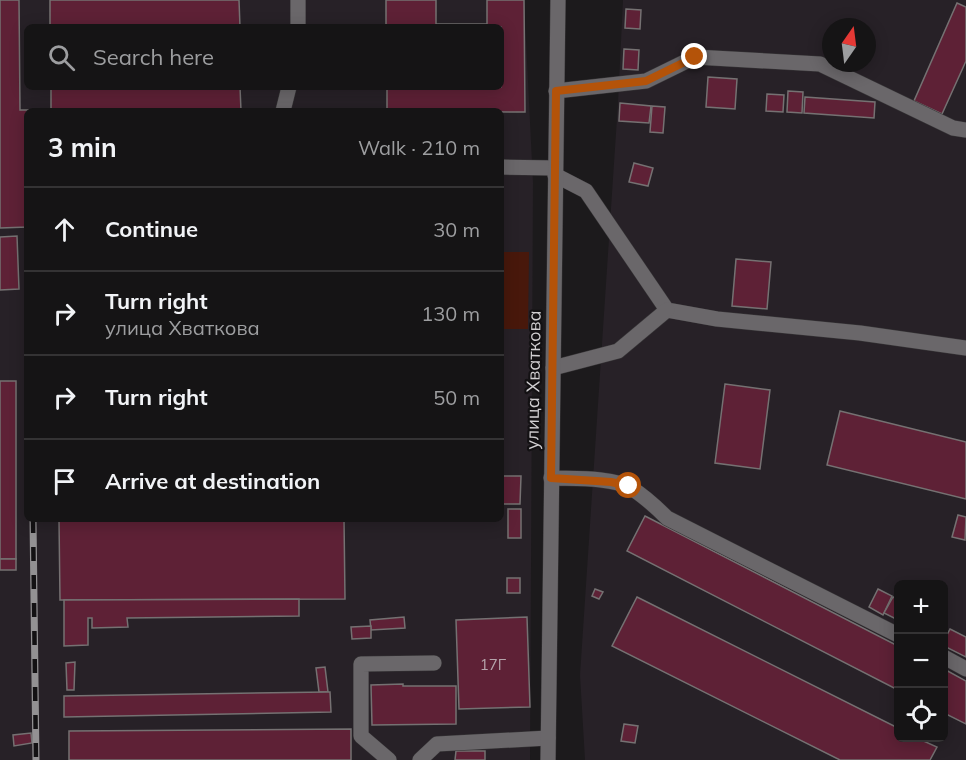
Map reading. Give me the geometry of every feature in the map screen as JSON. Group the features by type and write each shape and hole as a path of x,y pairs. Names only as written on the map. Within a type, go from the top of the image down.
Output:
{"street":[{"path":"298,0 298,24"},
{"name":"улица Хваткова","path":"548,760 558,0"},
{"path":"556,91 646,81 695,57 820,64 953,128 966,130"},
{"path":"284,108 288,90"},
{"path":"504,167 555,172 586,191 667,310 717,319 860,333 966,348"},
{"path":"553,368 618,351 667,310"},
{"path":"551,478 611,482 629,486 651,502 667,518 896,634"},
{"path":"948,659 966,669"},
{"path":"389,760 361,736 361,664 434,663"},
{"path":"420,760 438,744 548,738"}],"shaded area":[{"path":"0,0 524,0 533,183 530,760 0,760"},
{"path":"623,0 966,0 966,760 585,760 580,675"},
{"path":"504,252 529,252 528,329 504,329"}],"building":[{"path":"0,0 19,0 20,110 24,110 24,227 0,228"},
{"path":"50,0 239,0 240,24 50,24"},
{"path":"386,0 436,0 436,24 386,24"},
{"path":"487,0 524,0 525,112 504,112 504,108 387,108 387,90 504,90 504,24 487,24"},
{"path":"957,3 966,7 966,61 942,114 914,101"},
{"path":"626,9 641,10 640,29 625,28"},
{"path":"624,49 639,50 638,70 623,69"},
{"path":"708,77 737,79 735,109 706,107"},
{"path":"51,90 240,90 241,108 51,108"},
{"path":"788,91 803,92 802,113 787,112"},
{"path":"767,94 784,95 783,112 766,111"},
{"path":"805,97 875,102 874,118 804,113"},
{"path":"620,103 651,106 649,123 619,121"},
{"path":"652,106 665,107 663,133 650,132"},
{"path":"634,163 653,168 648,186 629,182"},
{"path":"17,236 19,289 0,290 0,237"},
{"path":"736,259 771,262 767,309 732,306"},
{"path":"0,381 16,381 16,559 0,559"},
{"path":"725,384 770,390 760,469 715,463"},
{"path":"840,411 966,442 966,499 827,465"},
{"path":"504,476 521,476 520,504 504,504"},
{"path":"508,509 521,509 521,538 508,538"},
{"path":"958,515 966,517 965,540 952,537"},
{"path":"645,516 894,644 894,688 627,551"},
{"path":"59,522 344,522 345,599 60,600"},
{"path":"0,559 16,559 16,570 0,570"},
{"path":"507,578 520,578 520,593 507,593"},
{"path":"595,589 603,592 599,599 592,596"},
{"path":"878,589 892,596 883,615 869,607"},
{"path":"637,597 894,726 894,742 926,742 937,747 930,760 840,760 612,646"},
{"path":"893,597 894,598 894,618 884,613"},
{"path":"299,599 299,616 127,618 128,627 92,628 92,618 88,618 88,645 64,646 64,600"},
{"path":"404,617 405,628 371,630 370,620"},
{"path":"527,617 530,707 459,709 456,620"},
{"path":"371,626 371,638 352,639 351,627"},
{"path":"950,629 966,637 966,657 948,648"},
{"path":"75,662 74,690 67,690 66,663"},
{"path":"325,667 328,692 319,692 316,668"},
{"path":"948,671 966,681 966,724 948,715"},
{"path":"403,684 403,686 456,686 456,724 372,725 371,685"},
{"path":"330,692 331,712 64,717 64,696"},
{"path":"624,724 638,726 635,743 621,741"},
{"path":"351,729 351,760 69,760 69,731"},
{"path":"31,733 32,743 14,746 13,735"},
{"path":"456,751 485,751 485,760 455,760"}],"railway":[{"path":"33,522 36,760"}],"route":[{"path":"629,486 611,482 551,478 556,91 646,81 695,57"}]}
